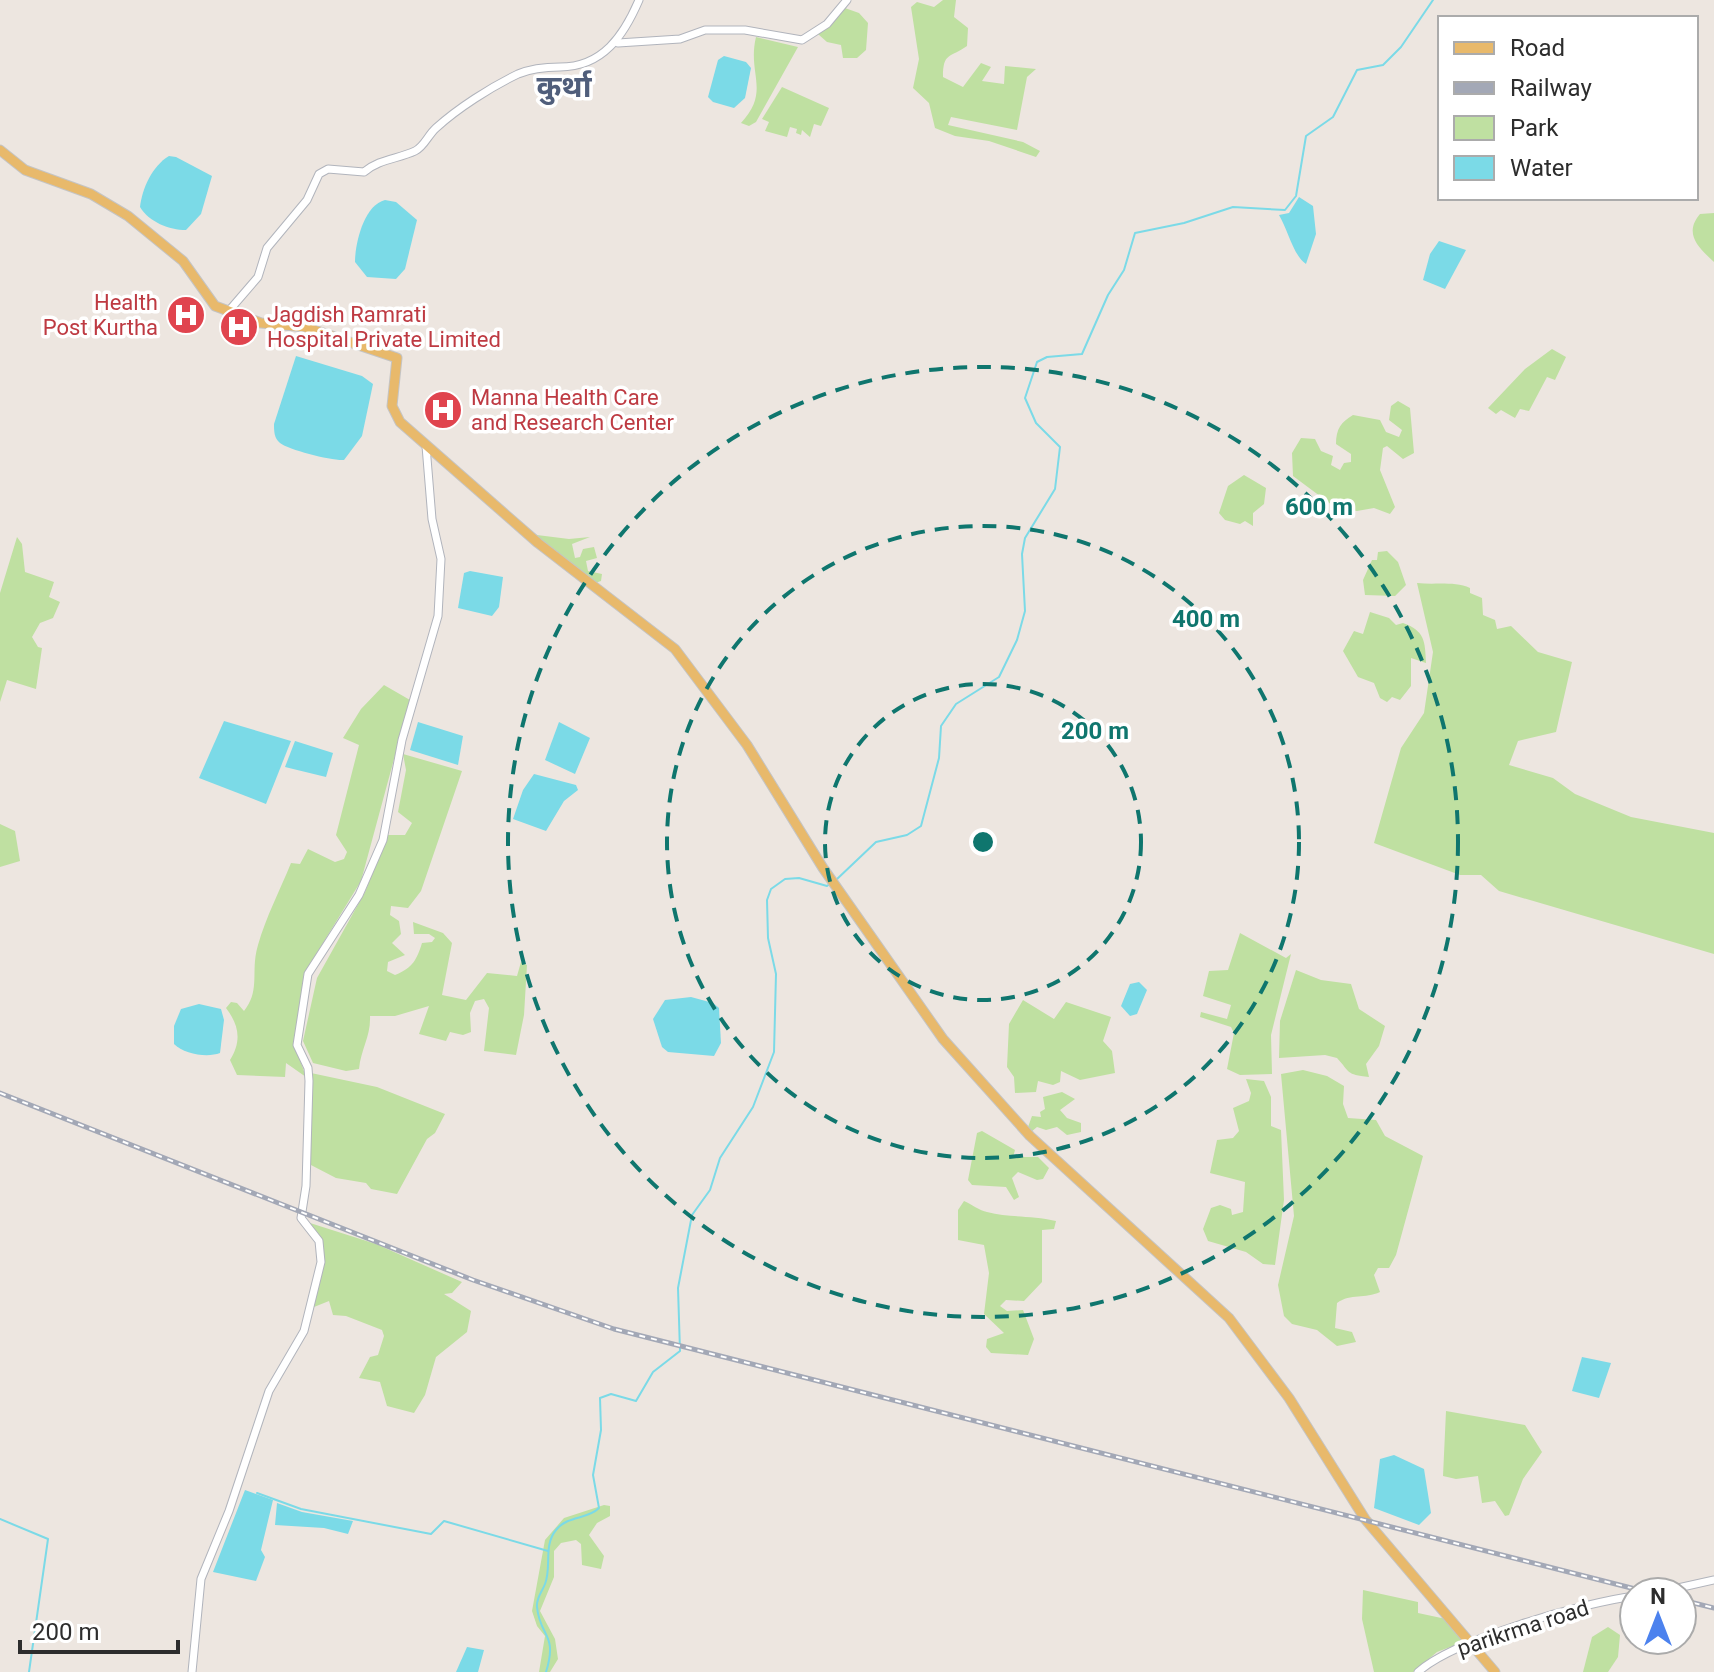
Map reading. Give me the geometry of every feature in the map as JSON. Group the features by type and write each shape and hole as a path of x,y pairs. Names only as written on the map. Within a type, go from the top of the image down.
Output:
{"main road":[{"path":"0,150 25,170 91,194 128,216 183,261 208,301 227,313 261,323 305,327 382,350 397,358 394,415 538,543 675,649 747,745 823,868 943,1039 1030,1136 1229,1318 1289,1398 1365,1519 1495,1672"}],"street":[{"path":"618,43 639,0"},
{"path":"227,313 258,277 270,244 307,200 324,171 364,172 375,163 412,152 434,130 487,90 505,84 518,74 578,64 618,43 680,39 705,30 745,30 802,40 827,24 847,0"},
{"path":"192,1672 201,1579 229,1511 269,1391 304,1331 317,1281 321,1247 301,1218 306,1186 309,1081 308,1068 297,1045 298,1034 308,974 359,895 383,840 391,811 402,740 438,616 441,559 432,519 426,446"},
{"name":"parikrma road","path":"1418,1672 1435,1658 1471,1641 1618,1600"}],"green space":[{"path":"943,0 956,0 954,17 968,28 967,46 946,59 943,77 963,87 981,63 991,67 982,81 1004,84 1005,66 1036,69 1027,77 1017,130 951,117 948,125 1023,142 1040,151 1036,157 989,141 955,136 935,128 929,103 913,88 919,59 911,7 917,2 934,7"},
{"path":"842,7 859,13 868,23 866,50 857,58 843,58 841,45 827,42 818,34"},
{"path":"756,37 798,47 756,122 749,126 741,123 750,112 757,91 754,62"},
{"path":"782,87 829,108 821,126 814,124 810,137 802,130 801,135 796,133 797,129 790,127 787,137 765,131 769,122 762,119"},
{"path":"1714,213 1714,262 1698,246 1693,228 1700,214"},
{"path":"1552,349 1566,357 1555,380 1547,377 1529,411 1520,409 1515,418 1501,410 1496,414 1488,408 1525,369"},
{"path":"1398,401 1410,408 1414,453 1403,459 1387,446 1383,448 1380,470 1395,507 1390,514 1374,508 1357,511 1336,508 1293,476 1292,453 1301,438 1315,439 1321,451 1333,456 1331,465 1340,470 1344,463 1351,462 1351,454 1336,444 1340,426 1353,415 1380,420 1386,432 1399,437 1402,430 1389,420 1391,406"},
{"path":"1244,475 1266,488 1264,504 1253,513 1253,526 1245,521 1240,524 1225,520 1219,513 1228,486"},
{"path":"529,534 569,539 590,537 572,544 575,558 580,557 583,549 594,547 597,558 586,561 588,571 602,574 601,581 595,583"},
{"path":"17,537 22,544 25,572 54,582 49,597 60,602 53,618 40,623 32,637 42,648 36,689 7,680 0,702 0,593"},
{"path":"1387,551 1398,562 1406,585 1395,596 1365,595 1363,580 1372,560 1377,560 1378,552"},
{"path":"1417,583 1470,588 1470,593 1482,598 1483,615 1495,620 1497,629 1511,626 1538,652 1572,662 1556,732 1518,741 1509,765 1553,778 1575,794 1631,817 1714,833 1714,954 1499,891 1481,875 1460,875 1374,843 1401,748 1424,713 1433,652"},
{"path":"1370,612 1389,618 1396,625 1403,623 1410,626 1422,638 1426,663 1411,658 1411,686 1400,700 1392,697 1387,702 1380,698 1374,683 1358,677 1343,651 1354,631 1363,634"},
{"path":"384,685 410,700 361,881 304,974 294,1043 306,1077 286,1063 285,1077 237,1075 230,1060 237,1033 226,1008 231,1002 237,1003 244,1011 249,1003 254,988 258,945 291,863 300,864 308,849 335,862 344,859 347,852 336,835 359,745 343,738 361,709"},
{"path":"403,754 462,771 421,891 408,908 391,906 390,915 399,921 401,934 392,943 405,955 388,962 387,971 395,975 406,969 416,958 422,943 432,942 435,938 429,934 414,934 413,922 443,933 452,943 442,995 466,1000 487,973 517,976 521,962 527,965 524,1015 516,1055 484,1051 489,1008 484,999 475,1001 470,1013 471,1032 463,1035 450,1032 446,1041 419,1034 429,1006 395,1016 370,1016 359,1069 346,1071 313,1063 303,1041 317,978 365,892 388,835 405,835 412,823 398,812 406,770"},
{"path":"0,824 15,831 20,861 0,867"},
{"path":"1240,933 1286,958 1291,954 1271,1035 1272,1074 1240,1075 1227,1069 1234,1033 1231,1027 1200,1017 1201,1012 1227,1019 1231,1005 1203,996 1209,971 1228,970"},
{"path":"1296,970 1321,980 1351,984 1359,1009 1385,1026 1379,1046 1366,1064 1369,1077 1352,1074 1337,1058 1325,1055 1279,1058 1280,1021"},
{"path":"1023,1000 1054,1019 1066,1002 1111,1017 1103,1041 1112,1051 1115,1073 1080,1080 1061,1071 1060,1082 1053,1085 1038,1081 1036,1092 1015,1093 1014,1077 1007,1067 1009,1024"},
{"path":"1303,1070 1327,1076 1344,1086 1343,1104 1348,1118 1376,1120 1385,1136 1423,1156 1396,1255 1389,1268 1378,1268 1374,1275 1380,1292 1337,1303 1335,1328 1352,1332 1356,1342 1337,1346 1317,1330 1292,1324 1284,1316 1278,1285 1294,1216 1281,1074"},
{"path":"311,1073 377,1087 445,1114 435,1133 427,1139 397,1194 371,1189 366,1183 336,1178 309,1164"},
{"path":"1246,1079 1264,1081 1271,1097 1271,1126 1281,1130 1284,1200 1275,1265 1263,1264 1246,1252 1208,1241 1203,1229 1211,1208 1220,1205 1231,1209 1232,1215 1243,1212 1245,1182 1210,1173 1217,1140 1233,1138 1239,1131 1233,1108 1249,1101 1251,1093"},
{"path":"1062,1092 1075,1099 1060,1110 1067,1118 1081,1123 1081,1132 1067,1135 1057,1127 1046,1130 1037,1127 1031,1132 1028,1127 1032,1116 1041,1117 1040,1112 1045,1109 1043,1097"},
{"path":"982,1131 1015,1150 1013,1157 1038,1157 1049,1168 1043,1179 1037,1180 1018,1172 1012,1178 1019,1197 1014,1200 1006,1187 972,1185 968,1180 977,1133"},
{"path":"964,1201 987,1212 1056,1221 1054,1229 1042,1230 1042,1282 1024,1301 1006,1300 1000,1306 1007,1311 1023,1310 1034,1339 1028,1355 991,1353 986,1347 987,1339 1004,1333 984,1314 989,1273 984,1245 958,1240 958,1210"},
{"path":"310,1223 376,1244 462,1282 452,1293 444,1294 471,1311 467,1332 436,1357 425,1395 414,1413 387,1406 380,1382 359,1378 370,1357 378,1355 384,1336 382,1330 346,1316 333,1315 329,1301 314,1307 324,1250 322,1239"},
{"path":"1446,1411 1525,1425 1542,1452 1523,1479 1509,1515 1505,1516 1495,1501 1482,1503 1478,1476 1456,1479 1443,1476"},
{"path":"604,1505 610,1506 610,1516 597,1523 589,1535 604,1556 601,1569 582,1565 581,1544 576,1540 561,1543 554,1551 554,1577 540,1611 555,1639 558,1659 550,1672 539,1672 545,1636 537,1626 532,1611 545,1540 564,1518"},
{"path":"1363,1590 1418,1602 1418,1613 1446,1619 1466,1641 1437,1652 1413,1672 1374,1672 1362,1619"},
{"path":"1608,1627 1618,1634 1618,1657 1608,1672 1583,1672 1592,1637"}],"water":[{"path":"724,56 746,62 751,68 745,98 734,108 713,102 708,97 718,60"},
{"path":"169,156 212,176 201,214 186,230 160,224 140,207 153,172"},
{"path":"1299,197 1313,206 1316,234 1306,264 1294,248 1279,215 1289,213"},
{"path":"385,200 396,202 417,220 405,269 396,279 367,277 355,262 359,235 366,217 371,209"},
{"path":"1439,241 1466,250 1445,289 1423,280 1430,254"},
{"path":"296,356 362,376 373,384 362,436 344,460 292,449 275,437 274,424"},
{"path":"470,571 503,577 499,607 492,616 458,608 464,573"},
{"path":"224,721 291,741 266,804 199,778"},
{"path":"418,722 463,736 458,765 410,750"},
{"path":"559,722 590,738 575,774 545,760"},
{"path":"295,741 333,753 326,777 285,767"},
{"path":"534,774 576,785 578,790 564,801 546,831 513,819 523,790"},
{"path":"1139,982 1147,990 1137,1014 1130,1016 1121,1006 1130,984"},
{"path":"691,997 713,1003 719,1008 721,1043 714,1056 668,1052 662,1047 653,1019 665,1000"},
{"path":"199,1004 221,1009 224,1020 220,1053 196,1054 174,1044 174,1026 181,1009"},
{"path":"1582,1357 1611,1363 1599,1398 1572,1391"},
{"path":"1394,1455 1424,1469 1431,1513 1419,1525 1374,1508 1380,1459"},
{"path":"245,1490 273,1500 261,1550 265,1557 256,1581 213,1572"},
{"path":"277,1503 302,1512 353,1521 348,1534 324,1528 275,1525"},
{"path":"467,1647 484,1650 478,1672 456,1672"}],"waterway":[{"path":"836,880 876,842 907,835 921,826 939,758 941,726 956,704 999,677 1017,640 1025,611 1022,554 1025,538 1055,489 1060,447 1036,423 1025,398 1037,362 1047,357 1082,354 1108,295 1124,270 1135,233 1184,223 1233,207 1285,210 1296,196 1306,136 1333,117 1357,70 1383,65 1401,47 1433,0"},
{"path":"546,1672 549,1642 539,1617 537,1601 547,1577 552,1536 566,1522 599,1508 593,1475 601,1430 600,1398 611,1394 636,1401 653,1372 680,1351 678,1288 692,1215 710,1190 720,1158 753,1107 774,1052 776,974 768,938 767,900 771,889 785,879 799,878 827,886 831,883"},
{"path":"257,1493 301,1509 431,1534 444,1521 548,1551"},
{"path":"0,1519 48,1539 29,1672"}],"railway":[{"path":"0,1093 473,1280 614,1329 1618,1585"},
{"path":"1698,1604 1714,1608"}],"place":[{"name":"Health Post Kurtha","path":"186,315"},
{"name":"Jagdish Ramrati Hospital Private Limited","path":"239,327"},
{"name":"Manna Health Care and Research Center","path":"443,410"}],"district":[{"name":"कुर्था","path":"564,86"}]}
